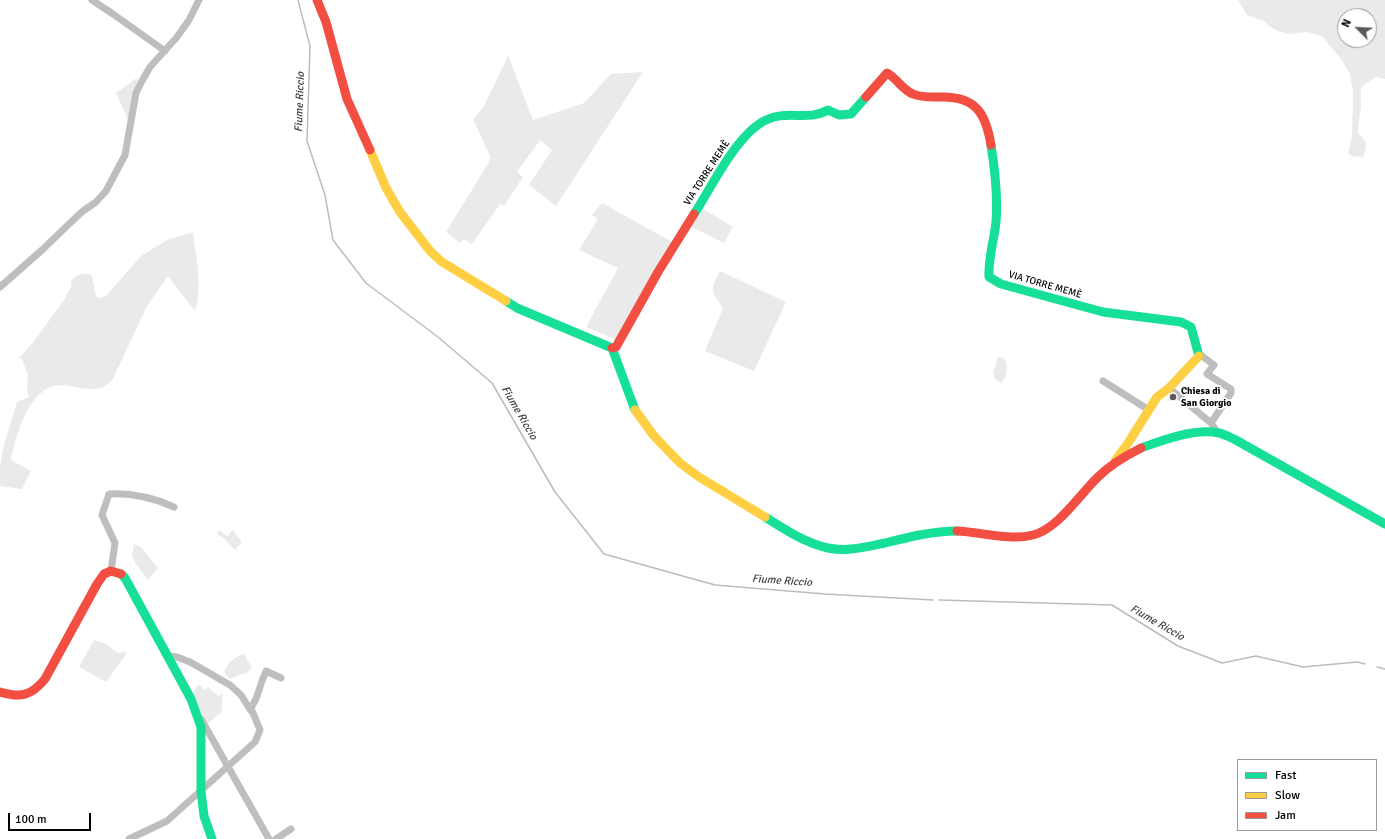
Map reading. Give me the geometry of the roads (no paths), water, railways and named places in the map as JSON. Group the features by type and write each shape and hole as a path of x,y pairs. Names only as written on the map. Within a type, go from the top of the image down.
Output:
{"street":[{"path":"92,0 164,51"},
{"path":"0,287 106,192 125,155 136,93 150,68 178,37 199,0"},
{"path":"318,0 326,22 347,99 386,188 400,212 430,251 442,262 516,308 612,348 618,361 628,397 638,416 657,440 676,459 693,472 806,539 824,547 833,549 854,549 947,531 1017,536 1034,535 1050,527 1113,463 1130,440 1157,397 1169,388 1198,356 1198,354 1214,365 1207,374 1231,389 1231,393 1210,423"},
{"name":"VIA TORRE MEMÈ","path":"612,348 616,347 673,247 738,144 762,121 773,116 794,115 812,117 822,115 828,110 835,114 844,116 851,114 887,73 911,94 932,98 952,98 963,100 977,108 983,117 988,128 996,189 996,217 988,268 989,277 1001,284 1103,312 1181,322 1191,327 1198,354"},
{"path":"1103,380 1149,410"},
{"path":"1169,388 1210,423 1218,433"},
{"path":"1113,463 1141,449 1162,441 1187,435 1218,433 1234,439 1385,524"},
{"path":"112,571 114,543 102,515 109,494 158,500 174,507"},
{"path":"0,692 14,696 24,695 38,687 45,679 97,584 104,574 112,571 120,574 125,578 168,656 191,699 198,716 202,737 201,791 204,816 212,839"},
{"path":"129,839 167,821 228,768 255,742 259,735 260,730 258,724 251,711 241,695 230,685 190,662 177,657 168,656"},
{"path":"251,711 266,671 281,678"},
{"path":"198,716 207,729 269,839"},
{"path":"276,839 291,829"}],"waterway":[{"name":"Fiume Riccio","path":"298,0 310,46 307,141 325,195 333,240 366,283 438,337 492,383 555,492 604,554 715,585 825,594 933,600"},
{"name":"Fiume Riccio","path":"939,600 1112,605 1178,646 1222,663 1256,656 1303,667 1357,662 1365,664"},
{"name":"Fiume Riccio","path":"1377,667 1385,669"}],"place":[{"name":"Chiesa di San Giorgio","path":"1173,397"}]}
